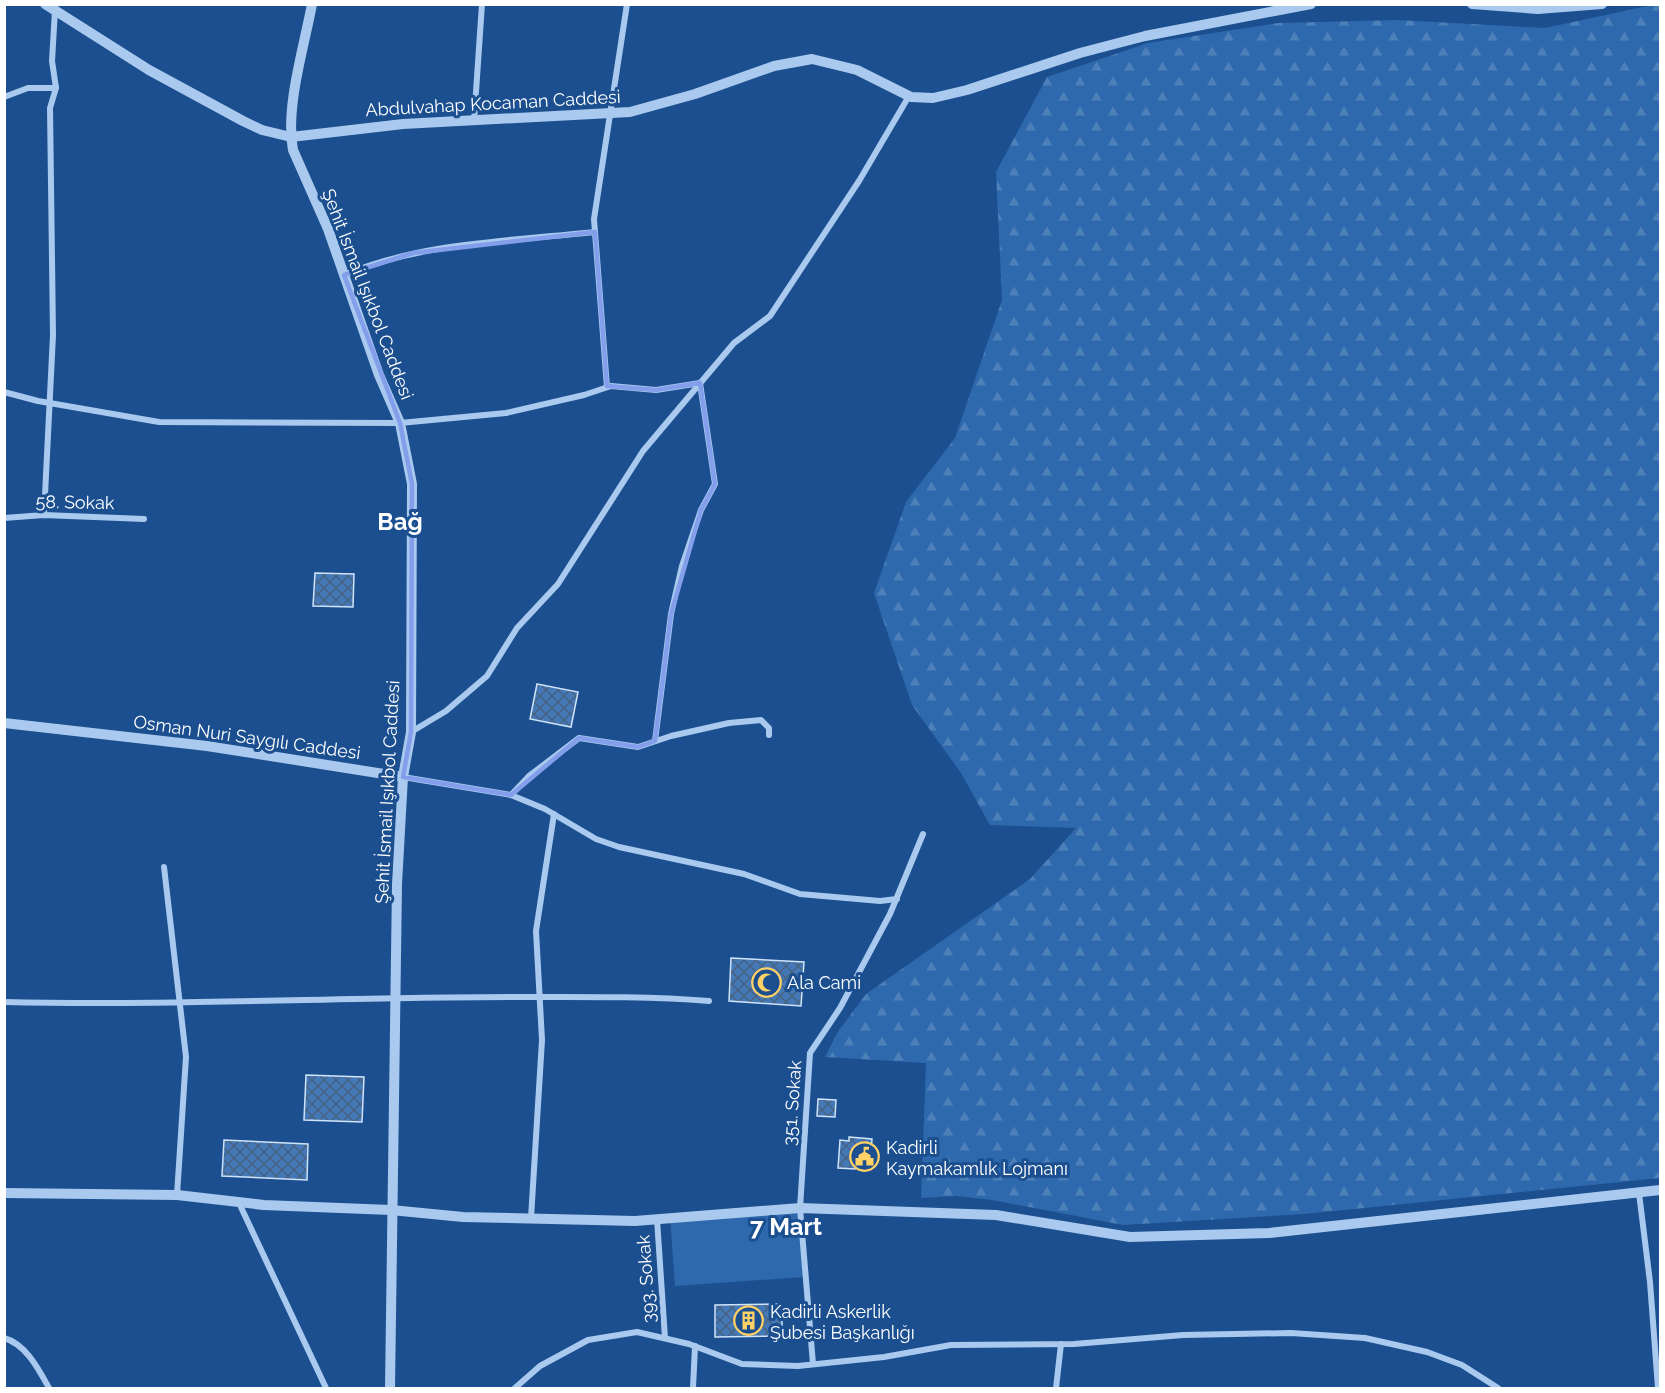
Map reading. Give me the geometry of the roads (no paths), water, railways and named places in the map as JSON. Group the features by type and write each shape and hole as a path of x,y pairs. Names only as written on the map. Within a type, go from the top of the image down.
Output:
{"street":[{"name":"Şehit İsmail Işıkbol Caddesi","path":"312,4 294,100 291,137 296,156 328,229 379,375 400,423 412,484 411,732 404,777 397,884 390,1389"},
{"path":"474,122 482,4"},
{"path":"607,387 594,219 627,4"},
{"name":"Abdulvahap Kocaman Caddesi","path":"51,6 124,56 243,121 261,130 291,137 383,126 609,114 655,106 774,66 812,59 857,70 909,96 922,99 950,95 1108,45 1259,9 1311,4"},
{"path":"1472,4 1567,6 1602,4"},
{"path":"44,515 51,403 50,108 56,88 52,61 51,6"},
{"path":"4,97 28,88 56,88"},
{"path":"411,732 446,711 487,676 517,628 558,584 643,452 734,342 770,316 860,182 909,96"},
{"path":"344,275 368,265 413,253 595,232"},
{"path":"4,392 51,403 159,422 400,423 506,413 607,387 656,390 700,383"},
{"path":"655,741 671,614 682,566 701,510 715,484 700,383"},
{"name":"58. Sokak","path":"4,518 44,515 144,519"},
{"path":"511,795 529,776 579,738 638,747 729,723 761,720 769,728 768,735"},
{"name":"Osman Nuri Saygılı Caddesi","path":"4,723 207,746 511,795 554,814 596,839 619,847 744,874 801,894 880,901 897,899"},
{"path":"531,1218 542,1040 536,931 554,814"},
{"name":"351. Sokak","path":"813,1364 800,1208 810,1053 840,1008 897,899 923,834"},
{"path":"164,867 186,1057 177,1195"},
{"path":"4,1002 181,1002 395,997 658,997 709,1001"},
{"path":"4,1193 177,1195 239,1203 391,1210 463,1217 635,1221 800,1208 996,1215 1130,1238 1269,1233 1660,1190"},
{"path":"1639,1193 1650,1282 1658,1389"},
{"path":"239,1203 326,1389"},
{"name":"393. Sokak","path":"657,1218 665,1338"},
{"path":"515,1389 540,1366 588,1340 637,1332 695,1347 742,1364 813,1364 884,1357 951,1345 1060,1344 1183,1335 1291,1333 1365,1338 1427,1352 1462,1365 1498,1389"},
{"path":"4,1338 13,1340 36,1365 49,1389"},
{"path":"1056,1389 1060,1344"},
{"path":"693,1389 695,1347"}],"place":[{"name":"Ala Cami","path":"766,982"},
{"name":"Kadirli Kaymakamlık Lojmanı","path":"865,1157"},
{"name":"Kadirli Askerlik Şubesi Başkanlığı","path":"749,1321"}],"district":[{"name":"Bağ","path":"400,521"},
{"name":"7 Mart","path":"786,1226"}]}
